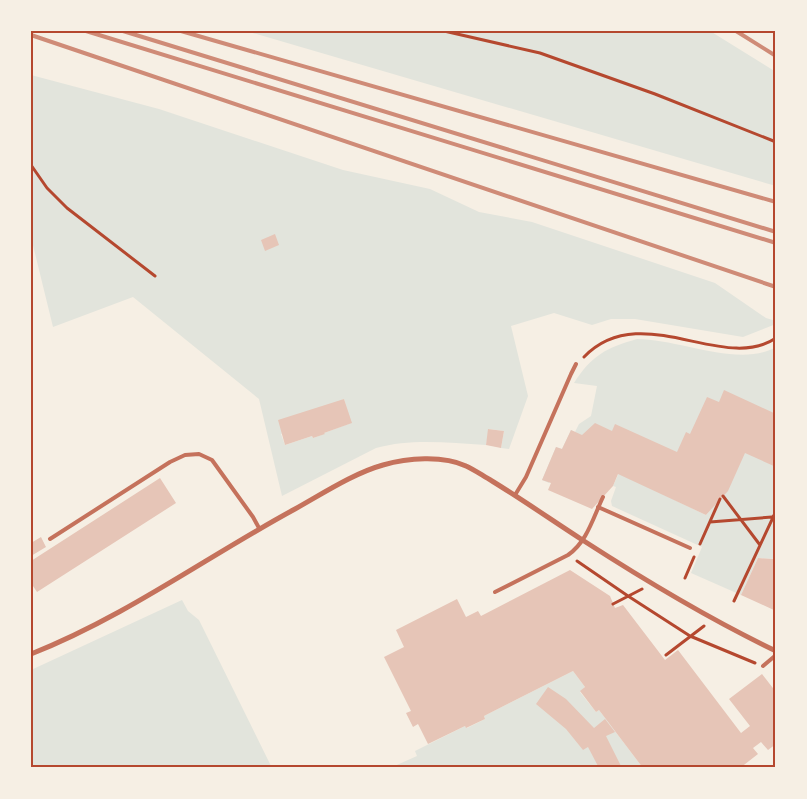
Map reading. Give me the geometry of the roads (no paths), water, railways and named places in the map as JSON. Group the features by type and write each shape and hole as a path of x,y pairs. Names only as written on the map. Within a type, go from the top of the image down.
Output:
{"street":[{"path":"31,654 126,608 259,528 349,479 381,465 409,459 433,458 464,465 515,495 583,541 712,619 776,653"}],"lane":[{"path":"515,495 526,477 576,364"},
{"path":"50,539 170,462 185,455 199,454 212,460 259,528"},
{"path":"495,592 568,555 577,548 583,541 603,497"},
{"path":"598,507 690,548"},
{"path":"763,666 776,653"}],"railway":[{"path":"86,31 776,243"},
{"path":"123,31 776,232"},
{"path":"181,31 776,202"},
{"path":"736,31 776,56"},
{"path":"31,35 776,287"}]}
